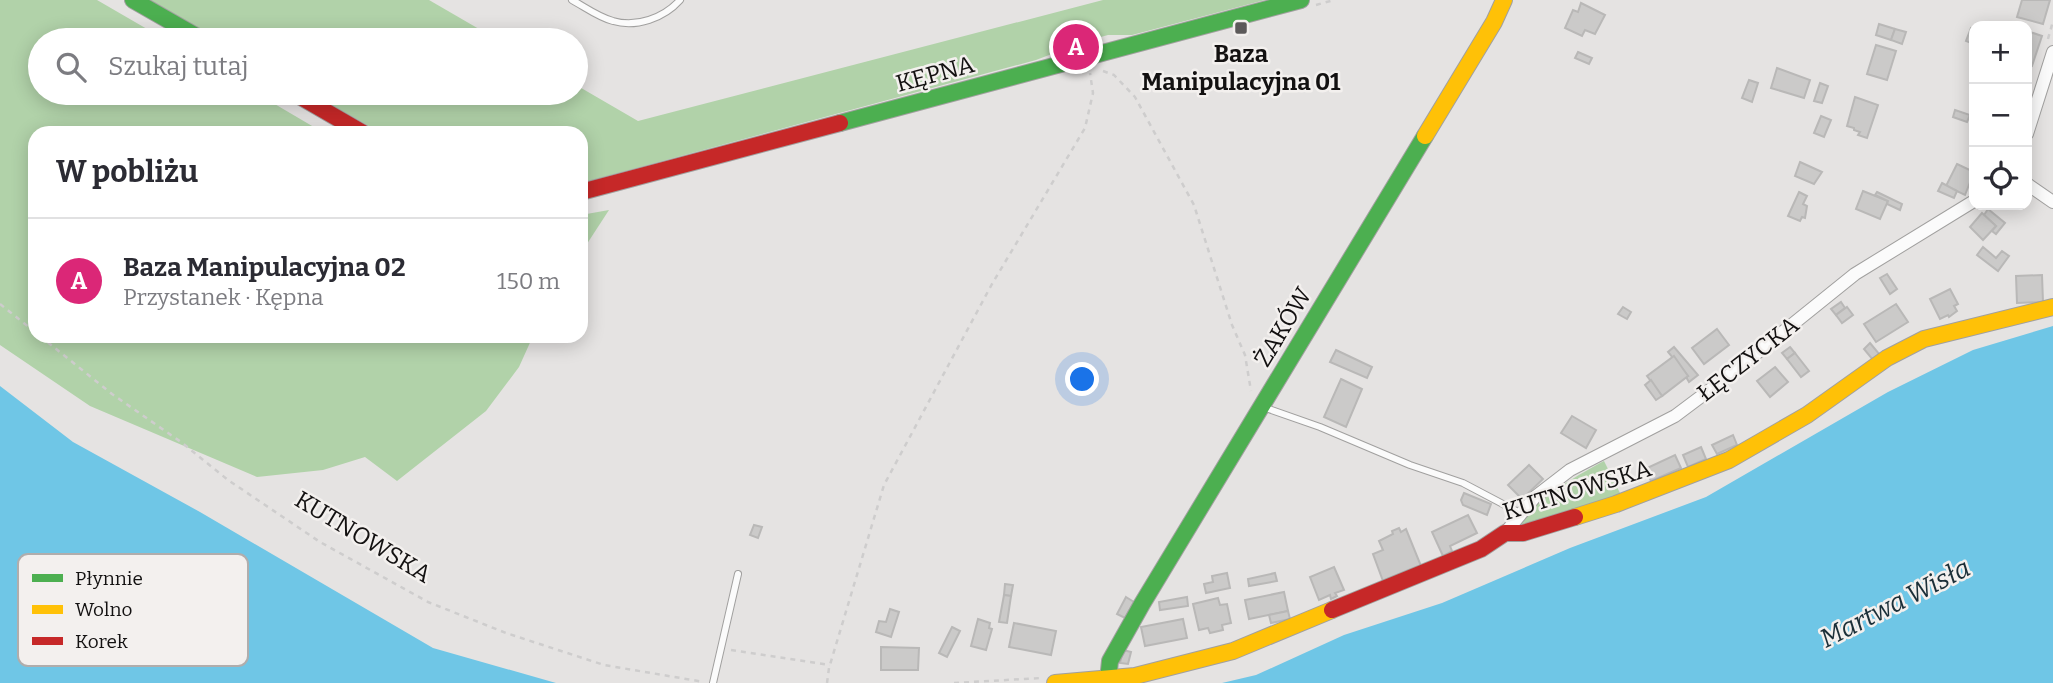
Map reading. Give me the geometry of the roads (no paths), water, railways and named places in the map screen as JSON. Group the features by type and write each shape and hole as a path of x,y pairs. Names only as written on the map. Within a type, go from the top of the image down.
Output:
{"street":[{"path":"133,0 182,28"},
{"name":"KĘPNA","path":"588,190 1089,62 1301,0"},
{"name":"ŻAKÓW","path":"1108,680 1110,661 1115,651 1494,22 1504,0"},
{"path":"2032,118 2053,52"},
{"path":"315,105 351,126"},
{"path":"2032,187 2053,202"},
{"name":"ŁĘCZYCKA","path":"1505,533 1535,497 1570,470 1675,416 1855,274 1969,204"},
{"name":"KUTNOWSKA","path":"1055,683 1135,676 1233,651 1481,549 1505,533 1523,533 1616,504 1729,460 1807,415 1887,358 1924,339 2053,307"}],"lane":[{"path":"572,0 611,21 631,23 660,16 680,0"},
{"path":"1261,406 1463,483 1520,513"},
{"path":"711,683 738,574"}],"water":[{"name":"Martwa Wisła","path":"2053,326 2053,683 1222,683 1256,675 1344,635 1442,603 1570,548 1706,497 1888,392 1973,350"},
{"path":"0,386 73,442 200,512 433,648 556,683 0,683"}],"place":[{"name":"Baza Manipulacyjna 01","path":"1241,28"},
{"name":"Baza Manipulacyjna 02","path":"1076,47"}]}
